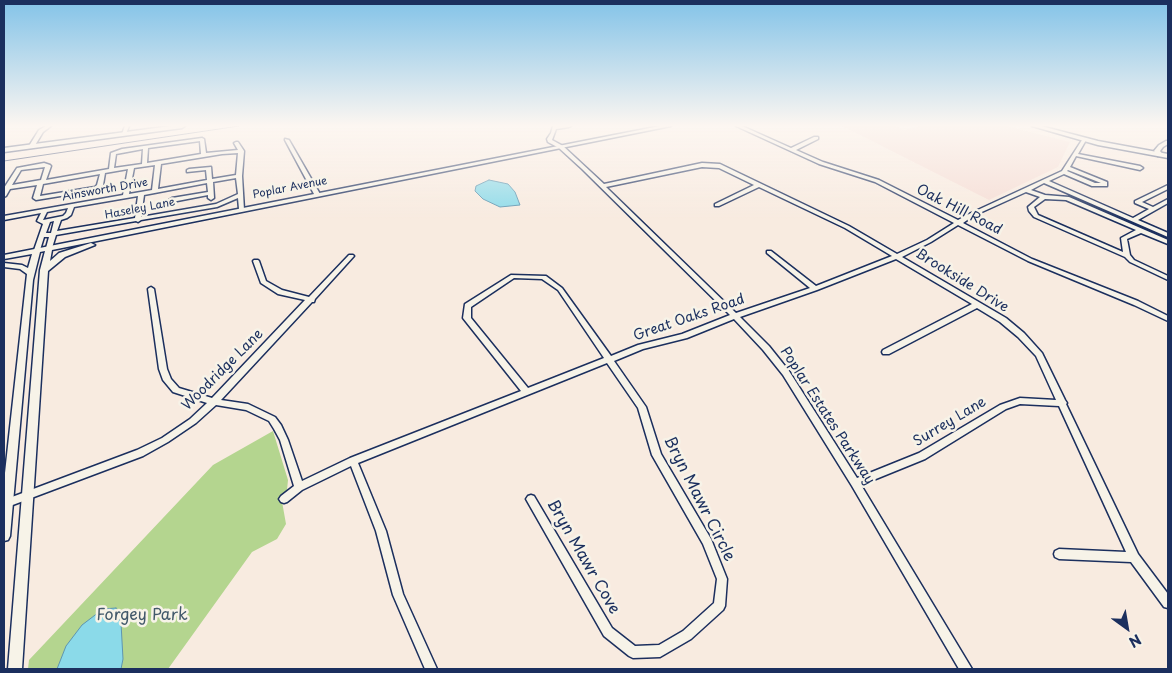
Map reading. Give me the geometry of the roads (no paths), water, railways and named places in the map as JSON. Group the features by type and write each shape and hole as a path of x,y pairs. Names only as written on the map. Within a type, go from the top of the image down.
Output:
{"main road":[{"name":"Poplar Avenue","path":"4,257 507,157"},
{"path":"44,270 72,250 141,229"},
{"path":"15,669 44,270 49,248"},
{"path":"4,536 31,273 37,250"},
{"path":"4,265 22,267 31,273"}],"street":[{"path":"111,171 113,157"},
{"path":"144,165 145,157"},
{"path":"7,188 190,157"},
{"path":"241,157 239,176 242,209"},
{"path":"297,157 317,194"},
{"name":"Poplar Estates Parkway","path":"572,157 735,316 766,348 786,373 855,483 966,669"},
{"name":"Oak Hill Road","path":"810,157 877,181 1030,260 1136,303 1168,319"},
{"name":"Great Oaks Road","path":"284,499 299,486 353,462 526,392 641,347 684,336 735,316 816,289 898,256 929,241 957,223 1046,182 1066,170 1074,157"},
{"path":"1088,157 1140,168"},
{"path":"155,191 158,163"},
{"name":"Brookside Drive","path":"603,186 711,164 720,166 847,227 978,304 1021,335 1039,355 1134,557 1168,603"},
{"path":"4,195 19,169 48,166 36,198 97,188 100,186 103,172"},
{"path":"126,196 130,168"},
{"path":"173,188 172,202 210,195 209,168 189,171"},
{"path":"1066,170 1105,183 1105,185 1094,185 1066,170"},
{"name":"Ainsworth Drive","path":"4,218 239,176"},
{"path":"1046,182 1168,235"},
{"path":"717,205 758,184"},
{"path":"1154,209 1137,202 1168,187"},
{"path":"1027,190 1044,197 1067,198 1168,242"},
{"path":"138,220 141,194"},
{"name":"Haseley Lane","path":"42,236 217,205 240,195"},
{"path":"1044,197 1032,207 1032,211 1036,216 1127,256 1132,261 1168,278"},
{"path":"1132,220 1168,201"},
{"path":"45,211 40,220 58,219 69,214 72,206"},
{"path":"49,248 58,219"},
{"path":"37,250 47,221"},
{"path":"1127,256 1124,238 1141,230 1152,228"},
{"path":"769,252 816,289"},
{"name":"Woodridge Lane","path":"7,503 140,453 165,440 193,421 214,402 312,300 351,256"},
{"path":"256,261 263,282 280,292 312,300"},
{"name":"Bryn Mawr Circle","path":"526,392 467,318 468,306 513,276 544,277 560,289 642,407 657,455 707,542 722,579 719,606 687,634"},
{"path":"152,289 163,370 167,380 176,390 214,402 248,407 272,419 284,440 299,486"},
{"path":"886,352 978,304"},
{"name":"Surrey Lane","path":"855,483 922,456 1003,407 1020,401 1062,403"},
{"path":"353,462 380,531 398,596 431,669"},
{"name":"Bryn Mawr Cove","path":"530,499 608,632 634,652 660,651 687,634"},
{"path":"1060,554 1134,557"}],"water":[{"path":"489,180 508,184 515,192 520,205 500,207 483,199 475,191 476,186"},
{"path":"116,608 121,623 123,659 121,669 57,669 66,646 82,625 103,609"}],"railway":[{"path":"4,161 28,157"}],"park label":[{"name":"Forgey Park","path":"142,616"}]}
